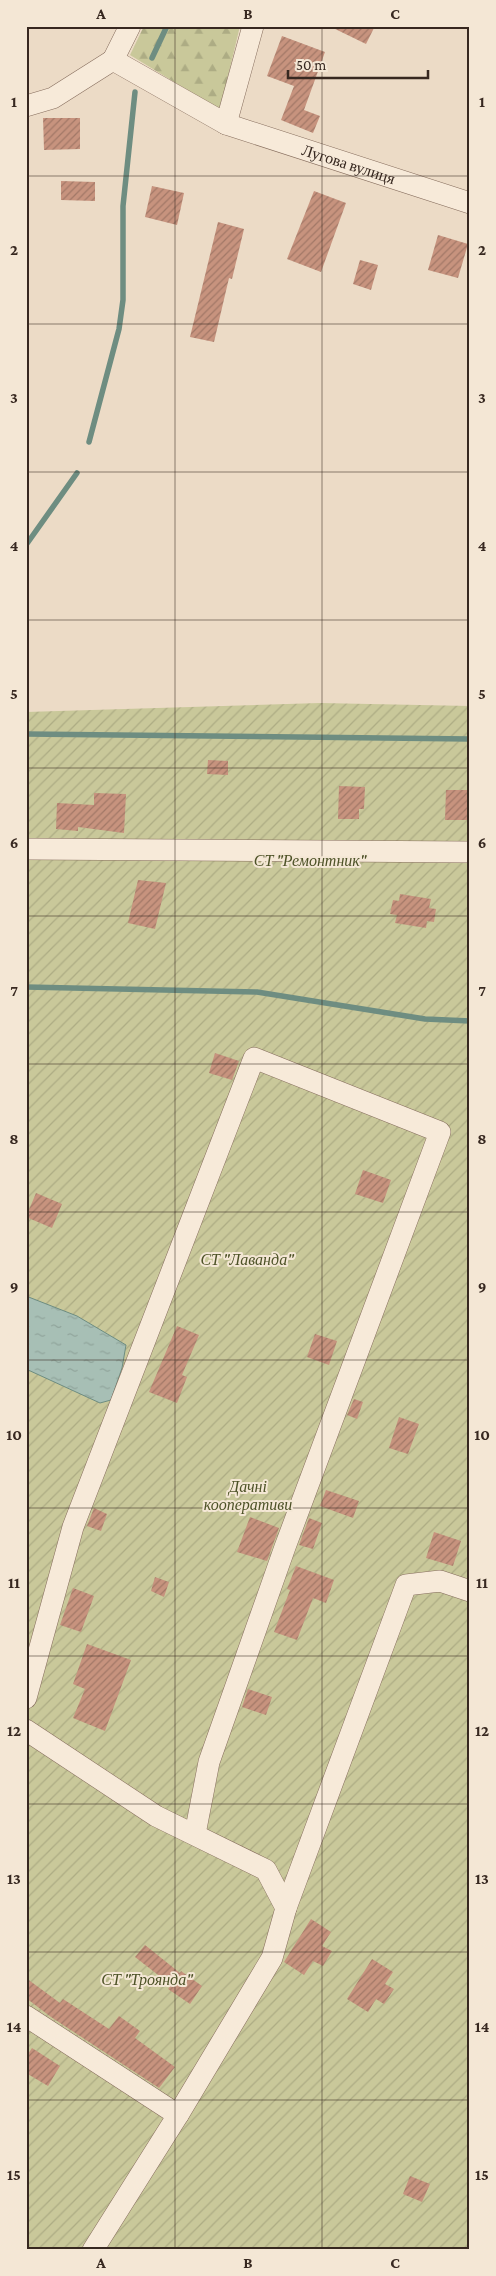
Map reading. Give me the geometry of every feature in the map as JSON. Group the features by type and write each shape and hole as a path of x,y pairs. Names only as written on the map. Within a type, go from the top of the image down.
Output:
{"street":[{"path":"26,106 53,98 113,60 130,26"},
{"path":"226,124 252,26"},
{"name":"Лугова вулиця","path":"113,60 226,124 470,204"},
{"path":"26,848 470,852"},
{"path":"26,1698 73,1527 254,1058 440,1132 285,1547 213,1752 195,1834"},
{"path":"93,2250 178,2115 272,1958 286,1908 406,1585 440,1581 470,1591"},
{"path":"26,1730 156,1816 266,1870 286,1908"},
{"path":"26,2016 178,2115"}],"green space":[{"path":"144,26 240,26 220,110 130,55"},
{"name":"Дачні кооперативи","path":"320,703 470,706 470,2250 26,2250 26,712"}],"water":[{"path":"26,1296 77,1316 126,1345 122,1368 111,1400 100,1403 26,1369"}],"building":[{"path":"329,26 375,26 366,44"},
{"path":"282,36 325,52 304,110 320,116 313,133 281,120 294,86 267,76"},
{"path":"43,118 80,118 80,149 44,150"},
{"path":"61,181 95,182 95,201 61,200"},
{"path":"152,186 184,193 177,225 145,217"},
{"path":"314,191 346,203 321,272 287,259"},
{"path":"218,222 244,229 232,279 229,278 214,342 190,337"},
{"path":"438,235 468,244 458,278 428,270"},
{"path":"360,260 378,265 371,290 353,284"},
{"path":"208,760 228,761 228,775 207,774"},
{"path":"339,786 365,787 364,809 359,809 359,819 338,819"},
{"path":"446,790 470,790 470,820 445,820"},
{"path":"94,793 126,794 124,833 78,827 78,831 56,829 57,803 94,805"},
{"path":"138,880 166,883 155,929 128,923"},
{"path":"400,894 431,899 429,908 436,909 434,922 427,921 426,928 395,923 397,915 390,914 393,900 399,901"},
{"path":"215,1053 239,1061 232,1080 209,1073"},
{"path":"363,1170 391,1180 383,1203 355,1194"},
{"path":"36,1193 62,1204 52,1228 26,1217"},
{"path":"177,1326 199,1335 182,1375 187,1377 177,1403 149,1392"},
{"path":"315,1334 337,1341 329,1365 307,1357"},
{"path":"354,1399 363,1402 357,1419 347,1415"},
{"path":"399,1417 419,1424 408,1454 389,1448"},
{"path":"326,1490 359,1501 353,1518 320,1506"},
{"path":"94,1508 107,1514 101,1531 87,1526"},
{"path":"250,1517 279,1528 267,1561 237,1552"},
{"path":"309,1518 322,1523 313,1549 299,1545"},
{"path":"434,1532 461,1541 453,1566 426,1558"},
{"path":"296,1566 334,1580 326,1603 313,1598 297,1640 274,1632 290,1590 287,1589"},
{"path":"155,1577 169,1582 164,1597 151,1591"},
{"path":"73,1588 94,1596 81,1632 60,1625"},
{"path":"87,1644 131,1660 105,1731 73,1718 85,1689 73,1684"},
{"path":"248,1689 272,1697 266,1715 242,1707"},
{"path":"311,1919 331,1932 322,1946 332,1951 323,1966 313,1961 304,1975 284,1962"},
{"path":"145,1945 180,1973 181,1971 202,1986 190,2004 168,1989 171,1985 135,1957"},
{"path":"372,1959 393,1972 385,1984 394,1989 384,2004 376,1999 368,2012 347,1999"},
{"path":"26,1978 60,2003 63,1999 109,2029 119,2016 140,2031 135,2038 175,2067 159,2088 51,2017 26,1998"},
{"path":"32,2048 60,2066 48,2086 26,2073 26,2057"},
{"path":"410,2176 430,2184 422,2202 403,2194"}],"waterway":[{"path":"152,58 167,26"},
{"path":"89,442 119,329 123,300 123,206 135,92"},
{"path":"26,545 77,473"},
{"path":"26,734 470,739"},
{"path":"26,987 257,992 425,1019 470,1021"}],"park label":[{"name":"СТ \"Ремонтник\"","path":"310,860"},
{"name":"СТ \"Лаванда\"","path":"247,1259"},
{"name":"СТ \"Троянда\"","path":"147,1979"}]}
